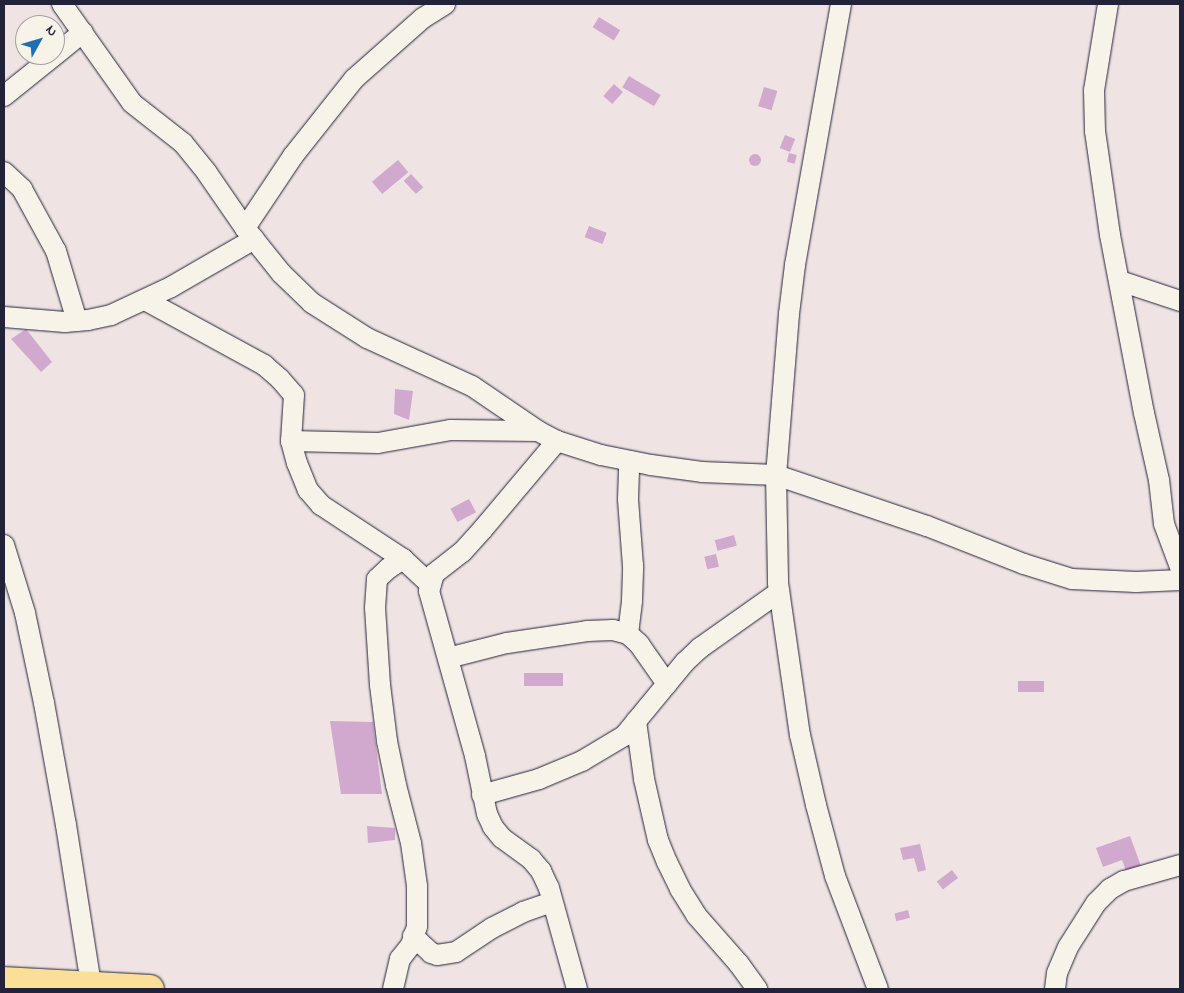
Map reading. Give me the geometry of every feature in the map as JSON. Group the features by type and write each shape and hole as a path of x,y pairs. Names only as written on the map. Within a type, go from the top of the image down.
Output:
{"highway":[{"path":"4,981 91,984 150,989"}],"street":[{"path":"62,4 132,104 183,143 207,172 249,233 300,291 336,320 367,338 472,386 538,431 557,441 601,455 629,461 702,472 776,475 928,526 1024,564 1072,579 1136,582 1180,580"},
{"path":"4,316 76,322 112,315 208,267 249,233 293,156 354,79 423,18 445,4"},
{"path":"841,4 795,265 783,374 776,475 779,592 800,735 816,805 835,876 864,959 878,989"},
{"path":"1108,4 1094,90 1095,131 1110,235 1144,413 1159,480 1164,524 1180,567"},
{"path":"65,47 83,32"},
{"path":"4,96 43,65"},
{"path":"4,172 22,189 56,251 76,322"},
{"path":"1120,281 1180,301"},
{"path":"144,300 264,365 280,379 294,395 291,441 308,490 321,505 403,559 431,585"},
{"path":"291,441 378,443 450,430 538,431"},
{"path":"557,441 484,529 462,552 439,569 429,591 475,756 482,795 492,827 502,838 531,859 541,871 549,888 577,989"},
{"path":"628,634 633,566 628,499 629,461"},
{"path":"4,545 25,614 44,703 66,825 91,984"},
{"path":"393,989 400,959 411,945 417,926 417,886 411,843 387,741 380,685 375,608 377,580 389,568 403,559"},
{"path":"482,795 539,779 582,761 624,736 685,662 700,648 779,592"},
{"path":"448,658 507,643 587,631 613,630 628,634 639,644 667,684"},
{"path":"636,721 644,779 658,840 667,862 680,889 696,915 739,964 757,989"},
{"path":"1055,989 1057,972 1068,947 1096,903 1110,889 1124,881 1180,865"},
{"path":"413,936 437,955 456,952 492,928 531,909 552,902"}],"building":[{"path":"599,17 620,30 614,40 593,27"},
{"path":"629,76 661,95 654,106 622,87"},
{"path":"614,84 623,92 612,104 603,96"},
{"path":"764,87 777,91 772,110 758,106"},
{"path":"785,135 795,139 790,152 780,148"},
{"path":"789,153 797,155 795,164 787,162"},
{"path":"757,154 760,155 760,165 753,166 750,165 749,158 750,155"},
{"path":"398,160 408,172 382,194 372,182"},
{"path":"411,174 423,187 416,194 404,181"},
{"path":"589,226 607,233 602,244 585,237"},
{"path":"26,329 52,362 41,372 11,339"},
{"path":"395,389 413,391 409,420 394,414"},
{"path":"469,499 476,512 458,522 450,509"},
{"path":"734,535 737,546 718,551 715,540"},
{"path":"716,554 719,567 707,569 704,557"},
{"path":"524,673 563,673 563,686 524,686"},
{"path":"1018,681 1044,681 1044,692 1018,692"},
{"path":"330,721 373,722 382,794 341,794"},
{"path":"367,826 395,828 395,840 368,843"},
{"path":"1130,836 1141,866 1126,871 1122,860 1103,867 1096,848"},
{"path":"920,844 926,870 918,872 914,858 903,860 900,848"},
{"path":"952,870 958,878 943,889 937,881"},
{"path":"908,910 910,918 896,921 894,913"}]}
